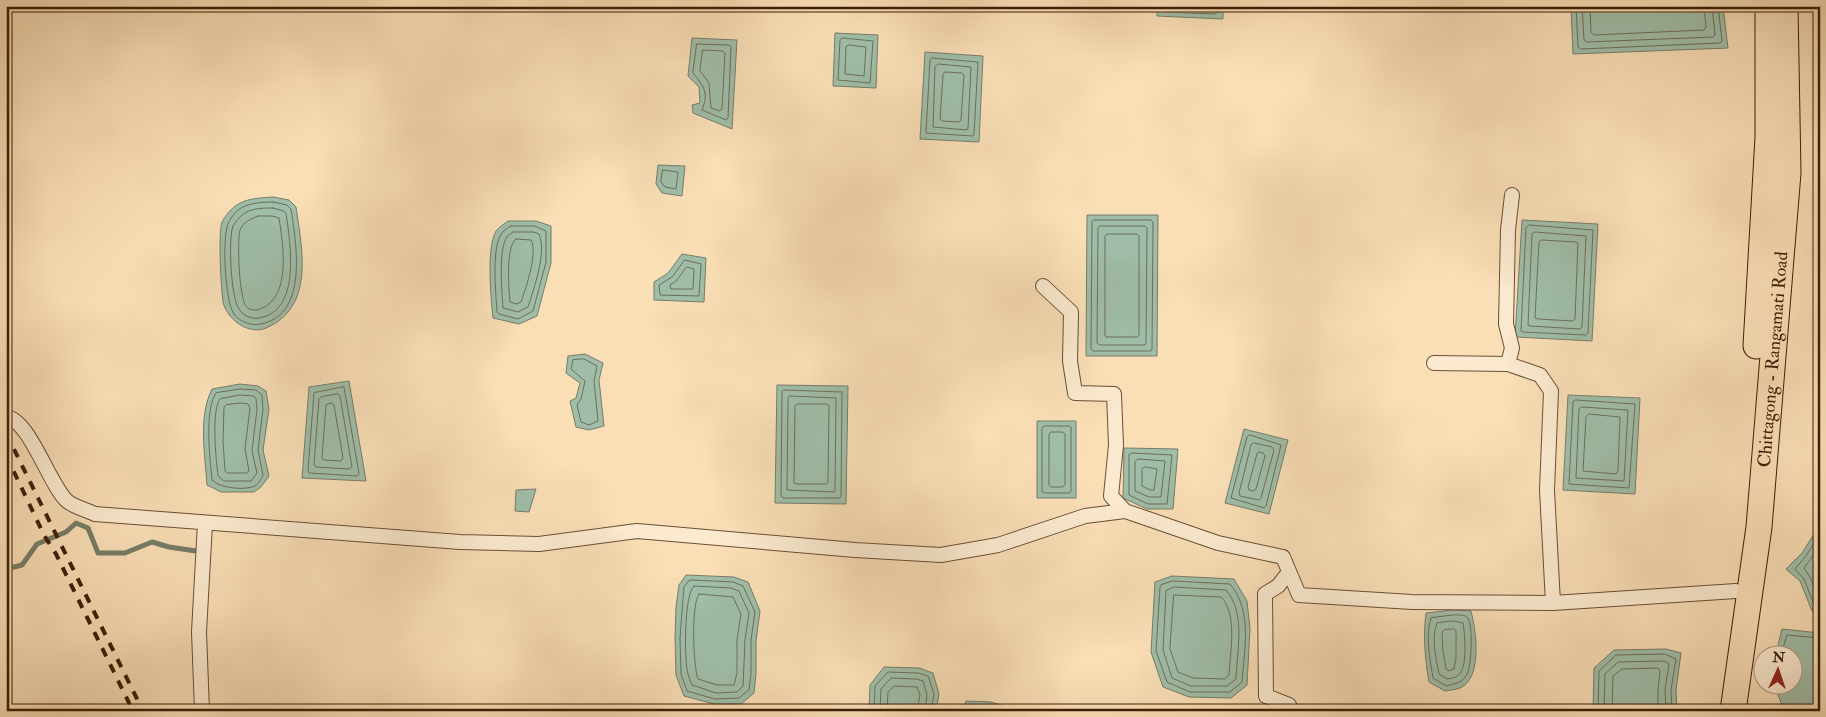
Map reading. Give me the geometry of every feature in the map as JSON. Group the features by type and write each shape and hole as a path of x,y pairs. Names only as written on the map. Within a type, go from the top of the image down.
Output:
{"highway":[{"name":"Chittagong - Rangamati Road","path":"1719,711 1749,501 1768,137 1768,6"},
{"name":"Chittagong - Rangamati Road","path":"1733,711 1759,527 1788,173 1785,6"}],"street":[{"path":"1508,364 1512,348 1506,324 1508,230 1512,195"},
{"path":"1043,286 1072,312 1070,361 1075,393 1114,394 1116,445 1111,496 1125,511"},
{"path":"1434,363 1508,364 1540,375 1551,391 1547,490 1553,603"},
{"path":"6,417 11,417 22,427 37,450 53,484 68,502 95,514 460,542 539,544 637,531 845,550 940,554 998,545 1085,516 1125,511 1218,543 1283,557 1299,595 1412,602 1553,603 1736,591"},
{"path":"202,711 199,632 205,523"},
{"path":"1289,572 1278,586 1265,594 1265,680 1266,696 1289,705 1291,711"}],"water":[{"path":"1157,6 1223,6 1223,19 1157,16"},
{"path":"1571,6 1723,6 1728,48 1573,54"},
{"path":"835,33 878,35 876,88 833,86"},
{"path":"692,38 737,40 732,129 693,113 692,105 700,103 699,87 688,76"},
{"path":"925,52 983,56 979,142 920,139"},
{"path":"658,165 685,166 682,196 662,193 656,184"},
{"path":"273,197 289,200 296,207 301,241 302,275 299,292 292,306 282,318 266,328 257,330 243,326 235,321 224,304 220,261 221,228 226,216 238,204 253,199"},
{"path":"1087,215 1158,215 1157,356 1086,356"},
{"path":"1522,220 1598,224 1592,341 1515,337"},
{"path":"508,221 536,221 551,226 551,263 537,316 519,324 493,318 490,273 491,249 496,231"},
{"path":"682,254 706,258 704,302 654,300 654,282 668,273"},
{"path":"585,354 603,363 599,380 604,426 589,430 576,427 570,401 576,398 580,383 566,373 568,356"},
{"path":"349,381 366,481 302,478 309,387"},
{"path":"240,384 258,386 266,391 269,409 263,450 269,476 261,487 254,492 221,492 207,485 204,448 205,411 212,389"},
{"path":"777,385 848,386 846,504 775,503"},
{"path":"1568,395 1640,398 1635,494 1563,490"},
{"path":"1037,421 1076,421 1076,498 1037,498"},
{"path":"1244,429 1288,440 1269,514 1225,503"},
{"path":"1124,448 1178,449 1173,509 1147,509 1123,498"},
{"path":"536,489 529,512 515,511 516,490"},
{"path":"1820,532 1820,615 1812,611 1800,581 1786,569 1802,553 1814,534"},
{"path":"686,575 734,577 748,582 760,611 756,641 754,693 741,704 714,704 684,696 676,675 675,638 679,585"},
{"path":"1172,576 1234,579 1247,601 1250,629 1247,685 1231,698 1189,697 1163,687 1151,652 1155,582"},
{"path":"1453,610 1471,611 1476,641 1475,664 1467,683 1460,688 1445,691 1429,682 1426,664 1425,622 1426,613"},
{"path":"1782,629 1820,633 1820,711 1784,710 1778,694 1804,694 1804,644 1778,644"},
{"path":"1666,649 1681,653 1676,690 1677,711 1593,711 1594,668 1614,650"},
{"path":"884,667 919,668 933,673 939,694 936,711 869,711 870,685"},
{"path":"966,701 991,702 1008,707 1010,711 963,711"}],"waterway":[{"path":"6,569 22,565 37,544 66,532 76,523 88,528 98,553 125,553 152,542 196,551"}],"railway":[{"path":"6,433 143,711"},
{"path":"6,455 44,535 56,554 133,711"}]}
